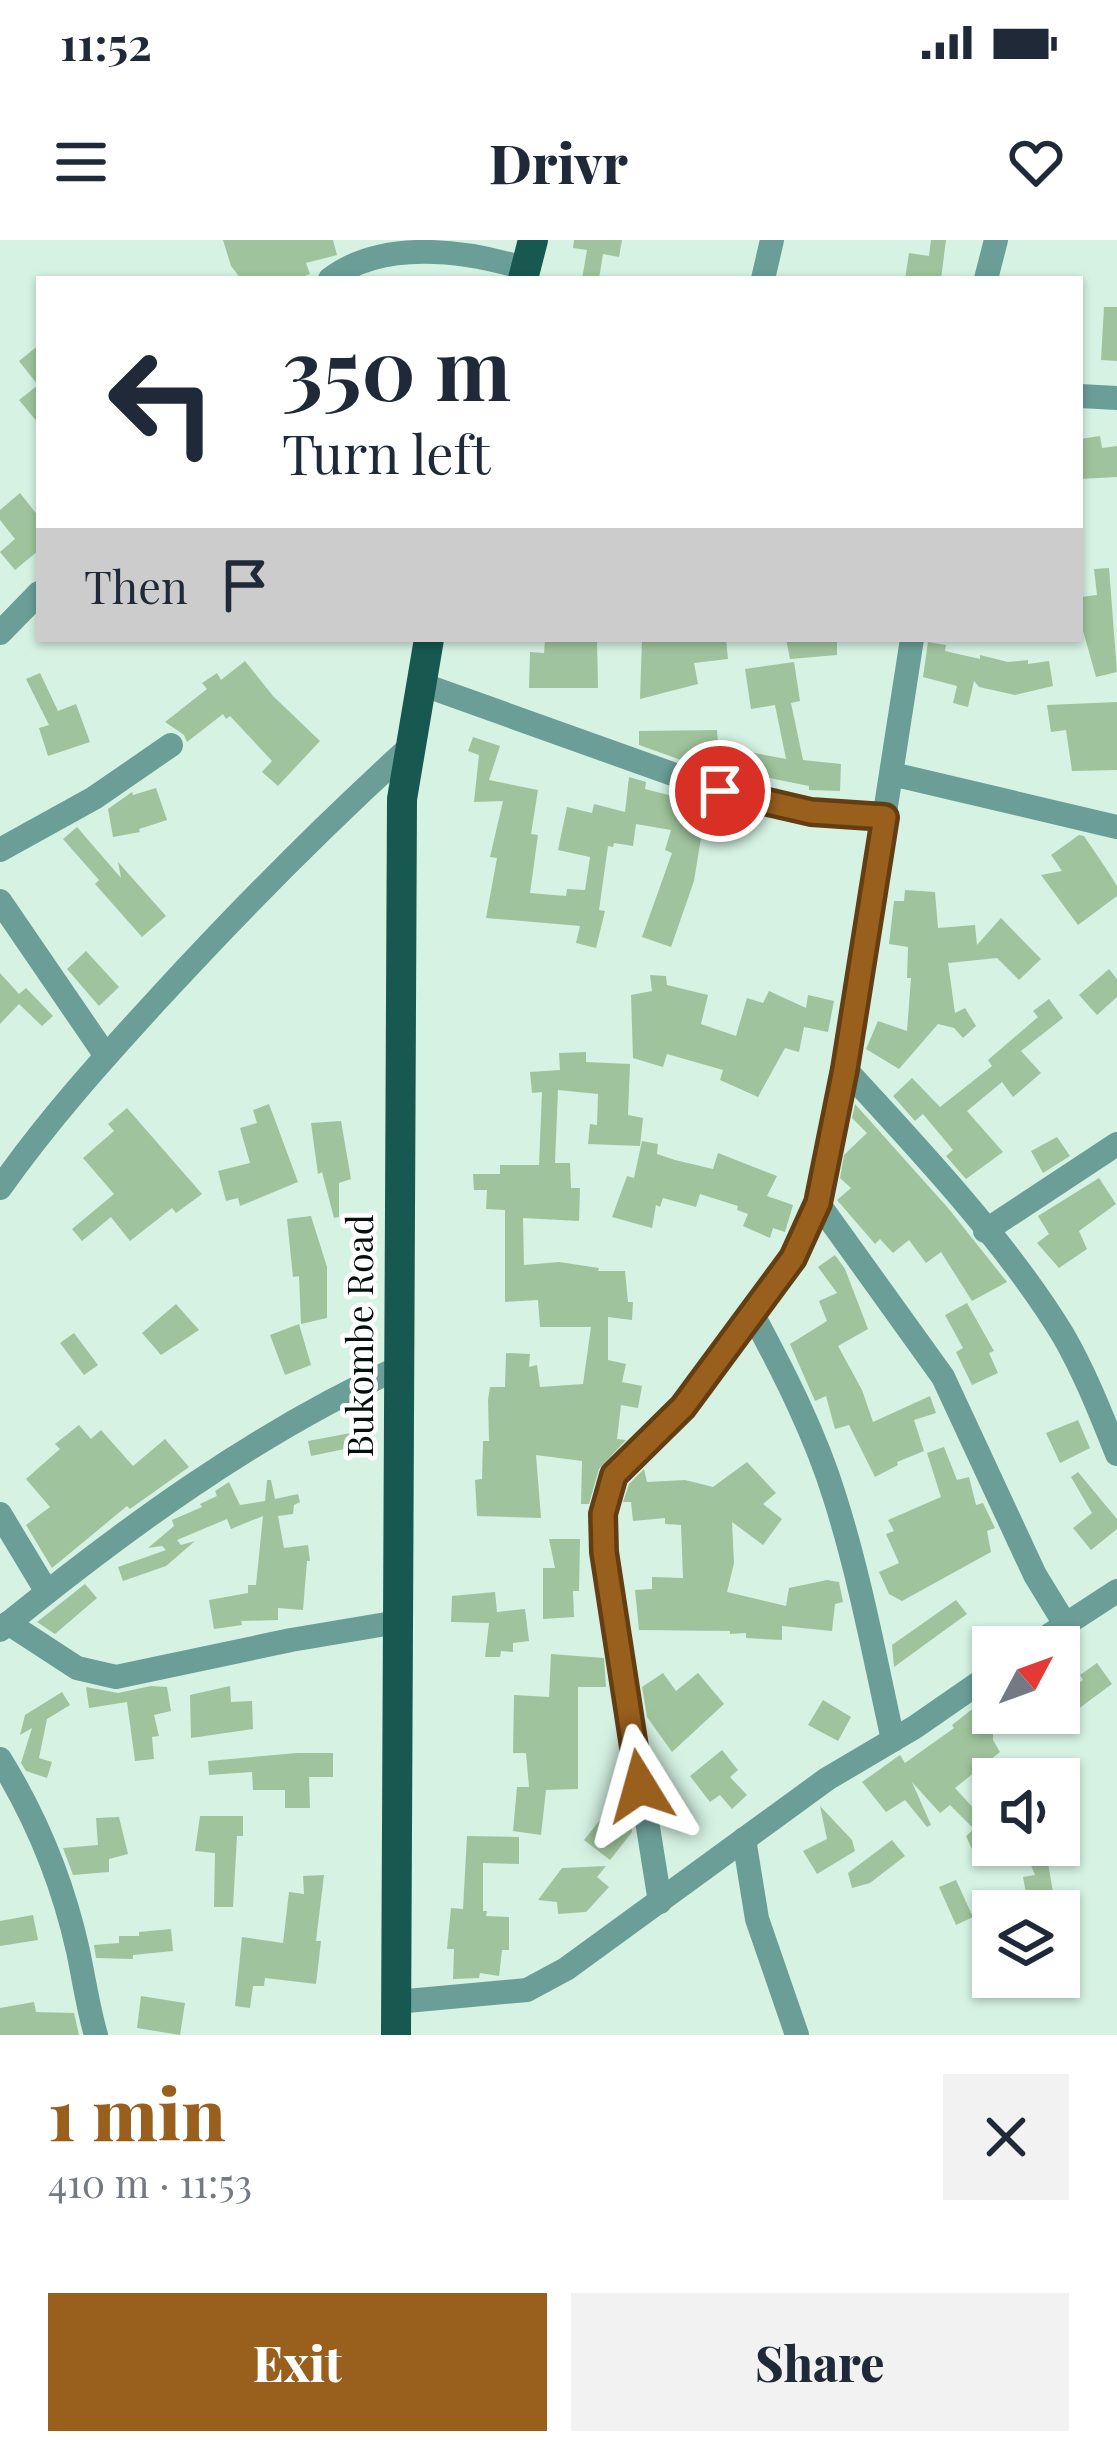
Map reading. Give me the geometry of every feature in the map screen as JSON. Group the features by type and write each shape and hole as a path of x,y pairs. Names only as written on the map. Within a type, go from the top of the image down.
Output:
{"main road":[{"name":"Bukombe Road","path":"396,2035 402,799 429,642"}],"street":[{"path":"764,276 772,240"},
{"path":"987,276 996,240"},
{"path":"333,276 359,253 382,244 454,246 527,263"},
{"path":"1083,396 1117,398"},
{"path":"0,633 36,596"},
{"path":"660,1902 604,1552 603,1514 614,1475 683,1407 793,1258 818,1203 845,1069 912,642"},
{"path":"422,684 720,791 811,812 885,817"},
{"path":"0,850 94,798 171,745"},
{"path":"0,1188 50,1117 106,1056 266,884 410,747"},
{"path":"892,773 1117,827"},
{"path":"0,901 106,1056"},
{"path":"845,1069 985,1231 1063,1336 1117,1454"},
{"path":"985,1231 1117,1144"},
{"path":"818,1203 943,1378 1035,1575 1065,1624"},
{"path":"752,1313 786,1376 835,1496 863,1598 893,1740"},
{"path":"398,1369 278,1429 4,1627 77,1668 116,1677 398,1622"},
{"path":"0,1514 47,1592"},
{"path":"1062,1626 1117,1591"},
{"path":"396,2002 527,1990 566,1970 827,1779 972,1687"},
{"path":"0,1759 50,1854 96,2035"},
{"path":"744,1839 757,1919 797,2035"}],"building":[{"path":"223,240 333,240 337,255 306,263 310,274 305,276 239,276"},
{"path":"574,240 622,240 619,257 603,254 599,276 583,276 587,250 573,248"},
{"path":"931,240 946,240 941,276 905,276 909,253 929,256"},
{"path":"1104,307 1117,307 1117,361 1101,360"},
{"path":"36,347 36,382 19,361"},
{"path":"36,387 36,420 19,400"},
{"path":"1100,436 1102,448 1117,446 1117,477 1083,479 1083,439"},
{"path":"20,493 36,513 36,552 15,570 0,552 15,539 0,520 0,510"},
{"path":"1109,568 1117,672 1096,677 1083,631 1083,597 1097,595 1094,569"},
{"path":"545,642 597,642 598,688 529,688 530,652 544,653"},
{"path":"642,642 726,642 728,659 694,663 698,684 640,699"},
{"path":"787,642 837,642 837,655 790,659"},
{"path":"928,642 980,659 980,655 1008,662 1028,660 1028,664 1049,661 1053,686 1015,695 979,687 974,681 968,707 953,703 957,686 923,677"},
{"path":"245,661 320,741 278,786 262,772 272,761 230,716 226,719 223,714 187,742 165,722 207,689 202,683 217,673 221,680"},
{"path":"794,662 800,701 791,703 803,760 841,764 840,791 809,790 809,786 735,771 739,750 786,759 775,705 751,709 745,669"},
{"path":"40,673 58,711 76,704 90,742 48,756 39,728 49,725 26,679"},
{"path":"1117,702 1117,770 1072,771 1066,730 1051,732 1047,705"},
{"path":"717,730 719,757 681,760 639,745 639,731"},
{"path":"473,737 500,746 489,780 538,790 530,893 566,896 567,889 585,890 590,857 558,850 567,807 592,813 594,804 625,812 629,777 646,782 645,789 712,806 694,881 671,947 642,937 672,853 665,850 671,830 636,824 633,846 608,846 599,910 605,911 596,948 576,943 580,926 486,918 497,858 490,857 503,801 474,802 479,755 468,751"},
{"path":"156,788 167,820 113,837 108,809 132,792"},
{"path":"77,827 121,878 118,862 166,916 142,937 63,839"},
{"path":"1079,835 1117,886 1117,896 1078,925 1041,875 1062,871 1051,855"},
{"path":"905,890 935,892 938,928 975,925 977,945 1001,918 1041,959 1019,980 997,958 948,963 955,1013 965,1008 976,1026 963,1038 954,1028 938,1024 899,1069 866,1049 878,1021 907,1031 908,947 889,944 894,901 904,901"},
{"path":"86,951 119,987 99,1006 67,969"},
{"path":"1109,969 1117,979 1117,997 1097,1015 1079,995"},
{"path":"0,973 19,994 26,988 53,1016 42,1026 19,1004 0,1024"},
{"path":"650,975 666,976 667,985 708,995 701,1024 736,1036 747,998 763,1003 769,991 806,1008 808,995 834,1001 828,1032 804,1027 799,1052 785,1048 758,1097 720,1080 723,1070 667,1054 663,1067 633,1058 631,995 652,991"},
{"path":"1049,999 1063,1018 1021,1051 1041,1073 1013,1097 1002,1082 967,1111 1003,1152 966,1179 946,1156 953,1150 923,1114 915,1121 893,1096 912,1078 940,1107 992,1066 988,1060 1038,1017 1033,1011"},
{"path":"586,1052 586,1062 630,1064 628,1115 643,1118 640,1146 588,1144 590,1124 597,1125 598,1094 558,1090 555,1163 570,1163 571,1188 580,1188 579,1221 523,1218 524,1265 559,1262 598,1271 625,1271 632,1320 608,1317 608,1360 626,1364 622,1382 642,1386 638,1408 621,1405 617,1439 626,1440 599,1469 589,1504 581,1504 582,1461 536,1455 541,1518 477,1516 475,1480 482,1479 483,1441 489,1441 490,1387 505,1387 506,1353 530,1354 529,1367 537,1365 540,1387 583,1384 591,1327 540,1327 538,1300 505,1302 505,1210 486,1209 487,1190 474,1190 473,1174 500,1174 500,1165 539,1165 542,1092 532,1093 530,1072 560,1070 559,1053"},
{"path":"269,1104 298,1182 240,1206 238,1198 226,1201 218,1171 250,1163 240,1128 257,1123 253,1110"},
{"path":"855,1104 1007,1282 972,1301 941,1252 926,1263 909,1240 893,1253 880,1239 875,1244 837,1200 851,1188 840,1178 844,1155 867,1133 852,1118"},
{"path":"127,1108 202,1194 176,1213 172,1208 130,1241 111,1217 82,1241 72,1229 114,1194 83,1158 114,1131 108,1124"},
{"path":"341,1121 351,1179 339,1183 339,1217 334,1218 322,1172 318,1174 311,1123"},
{"path":"1057,1137 1070,1156 1043,1173 1031,1151"},
{"path":"642,1141 658,1144 657,1154 675,1160 713,1169 718,1153 777,1176 767,1196 793,1205 785,1232 773,1228 770,1238 743,1226 748,1214 737,1210 738,1206 700,1194 696,1207 663,1198 660,1207 656,1205 652,1228 612,1217 627,1176 634,1178"},
{"path":"1099,1178 1116,1204 1079,1231 1087,1249 1059,1268 1037,1243 1049,1234 1038,1216"},
{"path":"311,1216 327,1267 327,1318 301,1324 299,1276 293,1277 287,1219"},
{"path":"835,1255 868,1329 838,1346 873,1422 930,1396 936,1413 914,1420 924,1451 875,1477 849,1425 835,1429 826,1396 815,1401 790,1344 827,1321 819,1301 837,1293 818,1267"},
{"path":"967,1303 994,1351 989,1353 998,1373 972,1385 956,1352 963,1348 945,1315"},
{"path":"176,1304 199,1330 161,1355 142,1333"},
{"path":"299,1324 311,1365 285,1375 270,1335"},
{"path":"74,1333 98,1365 84,1375 60,1343"},
{"path":"1078,1420 1090,1448 1060,1463 1046,1433"},
{"path":"79,1425 91,1439 101,1430 133,1466 165,1439 189,1467 130,1509 127,1506 52,1568 26,1525 50,1507 26,1479 60,1449 55,1444"},
{"path":"356,1432 359,1446 311,1456 308,1441"},
{"path":"944,1447 957,1480 969,1477 976,1505 983,1503 995,1528 987,1531 991,1552 902,1601 889,1594 879,1572 899,1563 886,1534 894,1531 888,1520 941,1497 927,1453"},
{"path":"747,1462 776,1493 763,1504 782,1519 763,1545 732,1522 734,1563 727,1592 786,1606 789,1588 839,1582 843,1602 835,1604 832,1631 782,1626 782,1640 746,1638 746,1633 730,1631 639,1630 635,1590 652,1589 652,1577 683,1578 681,1525 665,1524 665,1518 633,1521 631,1502 623,1502 629,1484 644,1469 647,1482 685,1480 713,1487"},
{"path":"1078,1472 1117,1519 1117,1529 1091,1550 1073,1528 1092,1513 1071,1477"},
{"path":"267,1480 271,1480 275,1499 298,1494 300,1502 294,1505 293,1514 278,1516 284,1548 308,1545 303,1610 278,1608 278,1620 241,1621 242,1625 214,1629 209,1600 248,1593 248,1585 256,1585 263,1516 231,1529 227,1519 177,1540 181,1545 195,1541 166,1566 123,1581 118,1567 166,1550 148,1548 174,1526 172,1520 202,1507 229,1482 240,1505 265,1501"},
{"path":"549,1539 580,1539 574,1617 543,1619 543,1568 555,1568"},
{"path":"85,1584 97,1598 55,1634 37,1622"},
{"path":"495,1592 497,1612 525,1609 529,1641 513,1643 513,1652 501,1651 500,1657 485,1657 489,1623 451,1622 452,1596"},
{"path":"956,1600 967,1614 894,1667 892,1645"},
{"path":"551,1654 604,1658 606,1687 578,1687 578,1789 546,1790 541,1835 513,1831 517,1787 529,1787 526,1753 513,1753 514,1695 549,1697"},
{"path":"1097,1663 1112,1684 1080,1708 1080,1675"},
{"path":"663,1673 676,1691 698,1673 724,1704 672,1752 647,1717 642,1687"},
{"path":"230,1686 231,1702 252,1701 253,1729 191,1738 190,1695"},
{"path":"86,1687 118,1693 167,1687 171,1711 154,1715 159,1736 152,1737 154,1759 135,1761 127,1702 89,1708"},
{"path":"62,1692 70,1705 47,1719 39,1758 52,1762 47,1778 26,1771 21,1763 32,1728 20,1735 25,1715"},
{"path":"823,1700 851,1717 838,1741 808,1725"},
{"path":"972,1709 972,1734 993,1734 1000,1752 992,1758 972,1758 972,1774 955,1788 972,1806 972,1827 950,1805 940,1813 912,1782 931,1825 927,1827 905,1800 886,1812 862,1782 900,1755 905,1763"},
{"path":"722,1750 738,1770 730,1777 747,1795 732,1809 720,1795 710,1802 690,1776"},
{"path":"333,1753 333,1777 309,1777 310,1808 285,1808 285,1790 253,1790 252,1772 209,1775 208,1761"},
{"path":"820,1806 852,1840 855,1851 817,1874 803,1851 827,1839"},
{"path":"609,1809 630,1819 632,1832 610,1860 584,1840"},
{"path":"200,1816 243,1816 243,1836 237,1836 233,1907 214,1907 215,1853 195,1851"},
{"path":"119,1817 128,1854 109,1859 109,1872 73,1875 63,1848 98,1845 96,1818"},
{"path":"467,1836 519,1837 519,1864 483,1863 483,1911 486,1916 509,1917 509,1950 502,1950 499,1976 480,1973 479,1978 453,1979 454,1949 447,1949 451,1908 463,1909"},
{"path":"892,1840 905,1856 870,1883 852,1888 848,1873"},
{"path":"606,1866 597,1877 609,1887 586,1912 558,1914 557,1902 538,1900 562,1868"},
{"path":"1031,1866 1048,1866 1053,1890 1025,1890 1023,1877 1035,1875"},
{"path":"324,1875 316,1984 265,1978 264,1986 253,1986 250,2008 235,2006 242,1937 283,1943 289,1892 304,1894 303,1876"},
{"path":"956,1880 972,1917 956,1925 939,1887"},
{"path":"33,1915 38,1940 0,1946 0,1921"},
{"path":"171,1929 173,1951 133,1955 133,1959 96,1958 94,1945 119,1943 119,1936"},
{"path":"141,1996 185,2003 180,2035 137,2028"},
{"path":"34,2002 36,2012 74,2013 79,2035 0,2035 0,2008"}],"route":[{"path":"640,1786 604,1552 603,1514 614,1475 683,1407 793,1258 818,1203 845,1069 885,817 811,812 720,791"}]}
